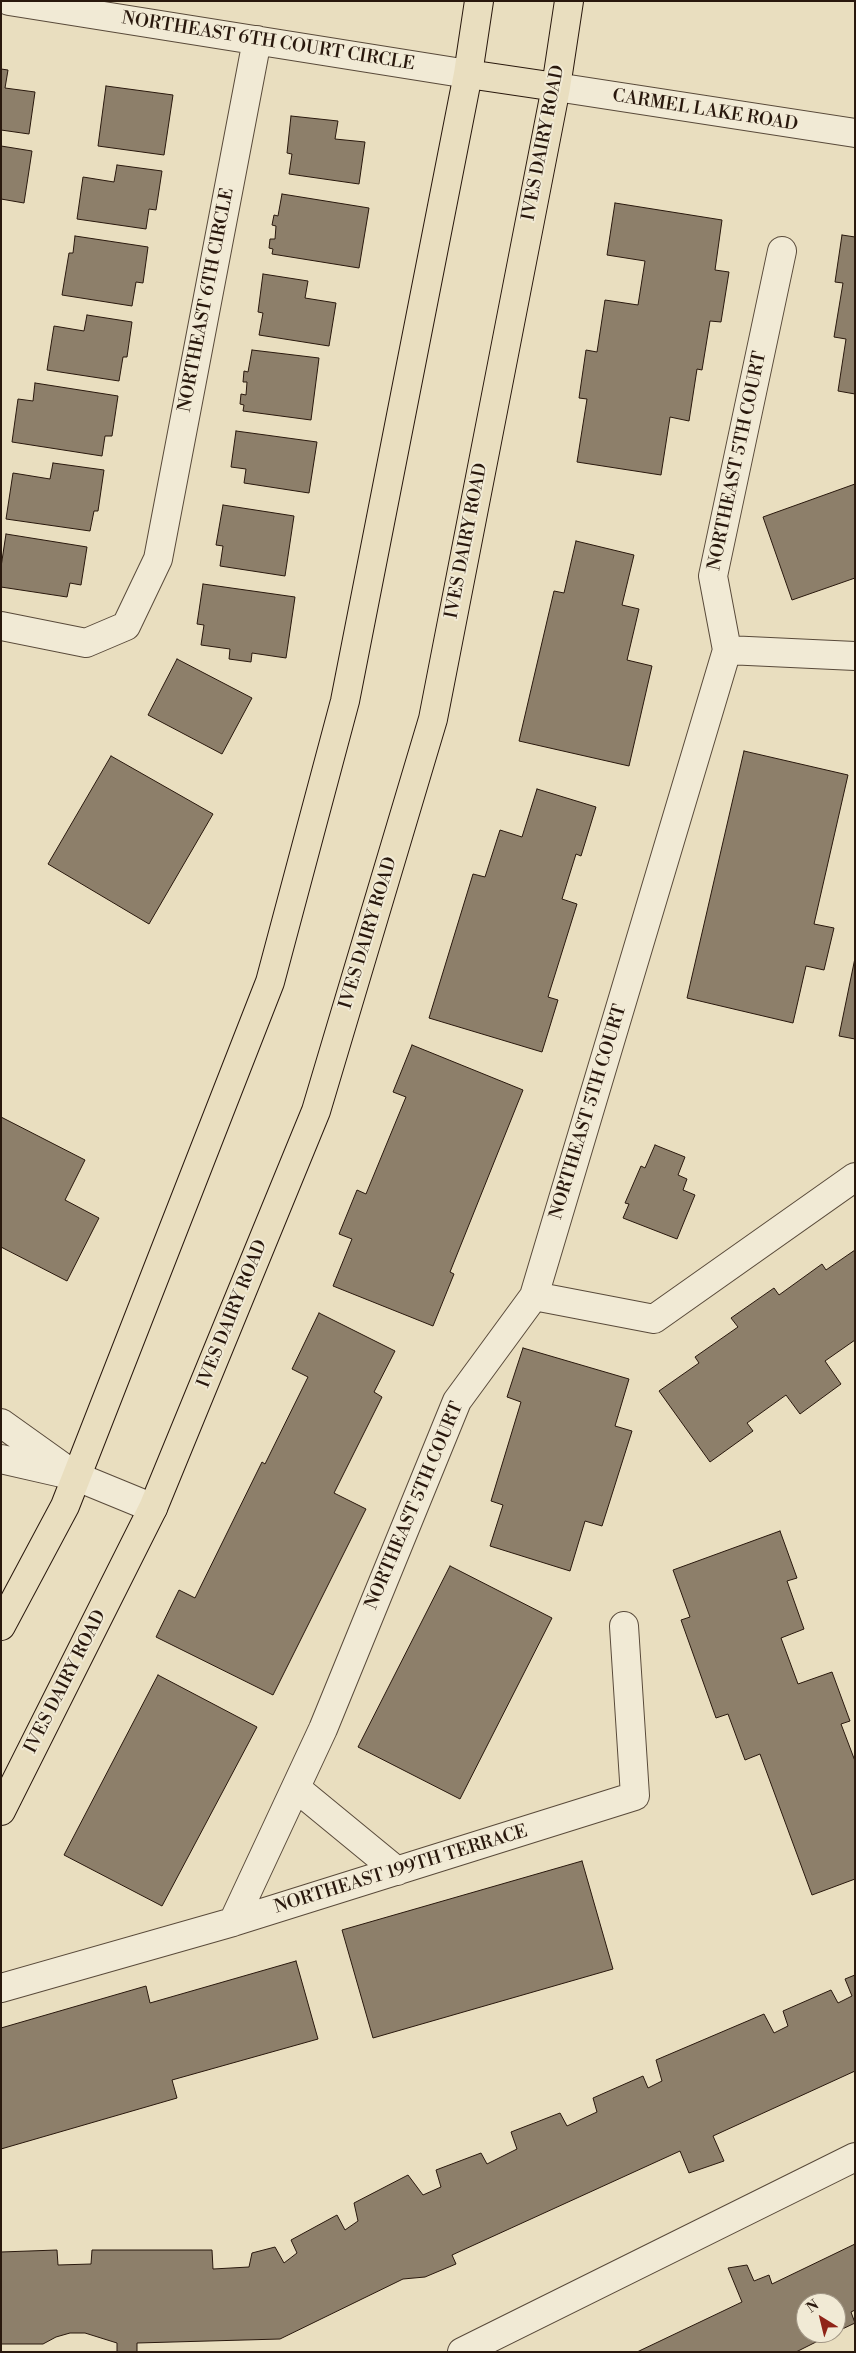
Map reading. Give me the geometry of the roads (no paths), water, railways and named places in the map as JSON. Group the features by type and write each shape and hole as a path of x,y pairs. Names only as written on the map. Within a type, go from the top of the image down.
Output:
{"main road":[{"path":"1,1626 65,1506 75,1476 270,982 345,701 468,74 479,1"},
{"name":"IVES DAIRY ROAD","path":"1,1811 153,1508 316,1111 432,718 556,87 569,1"},
{"path":"468,74 556,87"}],"street":[{"name":"NORTHEAST 6TH COURT CIRCLE","path":"9,1 468,74"},
{"name":"NORTHEAST 6TH CIRCLE","path":"1,626 86,643 94,640 126,626 158,559 257,40"},
{"name":"CARMEL LAKE ROAD","path":"556,87 855,133"},
{"name":"NORTHEAST 5TH COURT","path":"233,1922 323,1729 456,1401 534,1296 727,650 713,576 782,251"},
{"path":"727,650 855,656"},
{"path":"534,1296 654,1319 855,1177"},
{"path":"1,1424 75,1476"},
{"path":"1,1459 75,1476 153,1508"},
{"name":"NORTHEAST 199TH TERRACE","path":"1,1988 233,1922 635,1796 624,1626"},
{"path":"296,1788 397,1871"},
{"path":"462,2352 855,2156"}]}
